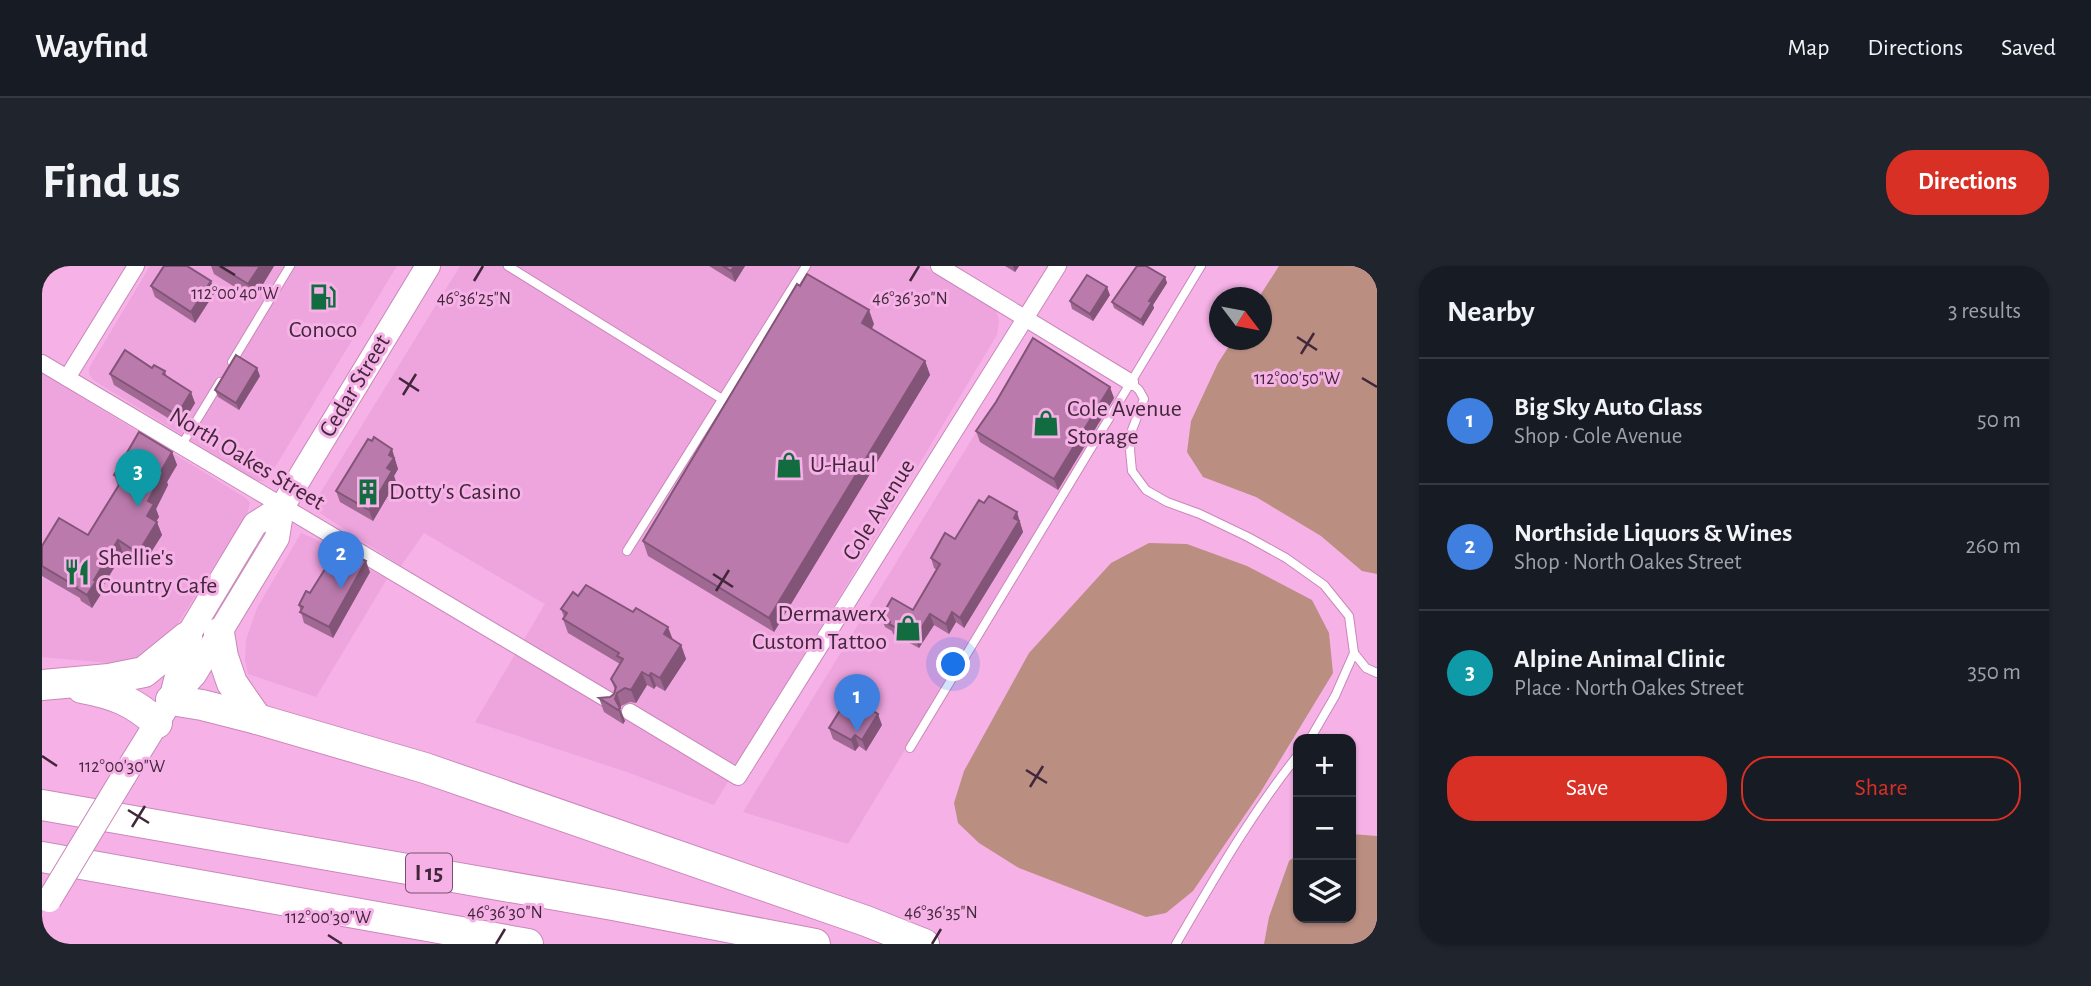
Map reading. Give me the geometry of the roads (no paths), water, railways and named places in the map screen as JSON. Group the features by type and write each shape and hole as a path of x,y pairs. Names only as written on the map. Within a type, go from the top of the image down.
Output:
{"highway":[{"path":"219,633 223,657 232,683 257,719"},
{"path":"52,685 109,679 144,671 187,637"},
{"path":"52,685 102,692 140,708 164,712 202,705 425,768 866,921 924,944"},
{"name":"I 15","path":"42,805 636,909 815,944"},
{"name":"I 15","path":"42,857 528,944"}],"main road":[{"name":"Cedar Street","path":"45,906 164,712 194,675 277,538 282,506 428,266"},
{"name":"Cedar Street","path":"164,712 187,637 255,524 282,506"}],"street":[{"path":"67,379 135,266"},
{"path":"939,266 1130,382"},
{"name":"Cole Avenue","path":"630,712 738,777 1058,266"},
{"name":"North Oakes Street","path":"42,363 610,701"}],"lane":[{"path":"229,368 290,266"},
{"path":"508,266 722,399"},
{"path":"627,551 806,266"},
{"path":"910,748 1201,266"},
{"path":"181,446 222,379"},
{"path":"1130,382 1144,399 1132,430 1130,450 1132,471 1146,490 1167,502 1248,537 1286,558 1324,585 1349,616 1354,653 1366,668 1377,673"},
{"path":"1313,734 1335,696 1354,653"},
{"path":"1176,944 1243,831 1293,762"}],"place":[{"name":"Conoco","path":"323,297"},
{"name":"Cole Avenue Storage","path":"1046,423"},
{"name":"U-Haul","path":"789,465"},
{"name":"Dotty's Casino","path":"368,492"},
{"name":"Alpine Animal Clinic","path":"138,507"},
{"name":"Shellie's Country Cafe","path":"77,572"},
{"name":"Northside Liquors & Wines","path":"341,589"},
{"name":"Dermawerx Custom Tattoo","path":"908,628"},
{"name":"Big Sky Auto Glass","path":"857,732"}]}
